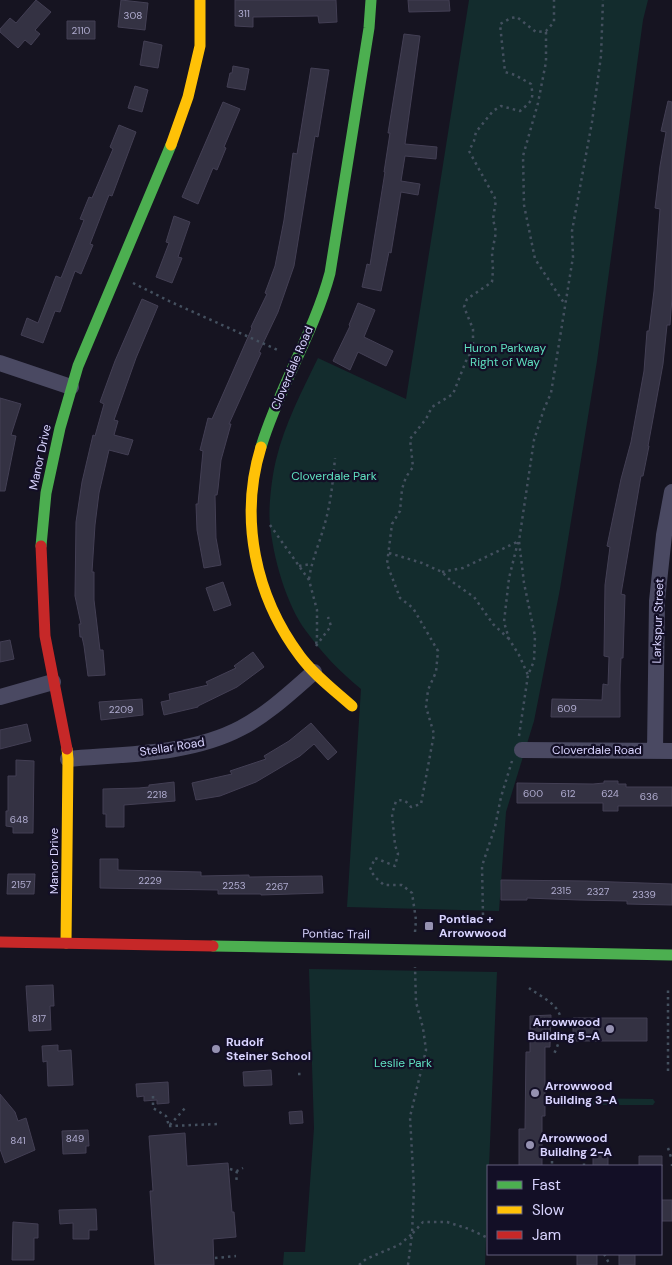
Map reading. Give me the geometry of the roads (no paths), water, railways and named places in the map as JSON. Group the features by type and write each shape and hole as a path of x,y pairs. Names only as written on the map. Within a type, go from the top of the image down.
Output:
{"street":[{"name":"Manor Drive","path":"66,943 68,759 61,711 53,682 45,636 42,598 42,526 50,468 71,387 116,274 164,164 190,90 200,46 200,0"},
{"name":"Cloverdale Road","path":"352,706 314,672 287,637 268,600 252,544 252,489 258,454 265,432 323,298 330,273 367,46 370,0"},
{"path":"0,363 71,387"},
{"name":"Larkspur Street","path":"655,750 656,601 664,535 672,492"},
{"name":"Stellar Road","path":"68,759 176,749 213,740 227,735 257,719 314,672"},
{"path":"0,697 53,682"},
{"name":"Cloverdale Road","path":"517,750 672,751"},
{"name":"Pontiac Trail","path":"0,942 672,955"}],"place":[{"name":"Pontiac + Arrowwood","path":"429,926"},
{"name":"Arrowwood Building 5-A","path":"610,1029"},
{"name":"Rudolf Steiner School","path":"216,1049"},
{"name":"Arrowwood Building 3-A","path":"535,1093"},
{"name":"Arrowwood Building 2-A","path":"530,1145"}],"park label":[{"name":"Huron Parkway Right of Way","path":"505,355"},
{"name":"Cloverdale Park","path":"334,476"},
{"name":"Leslie Park","path":"403,1063"}]}
